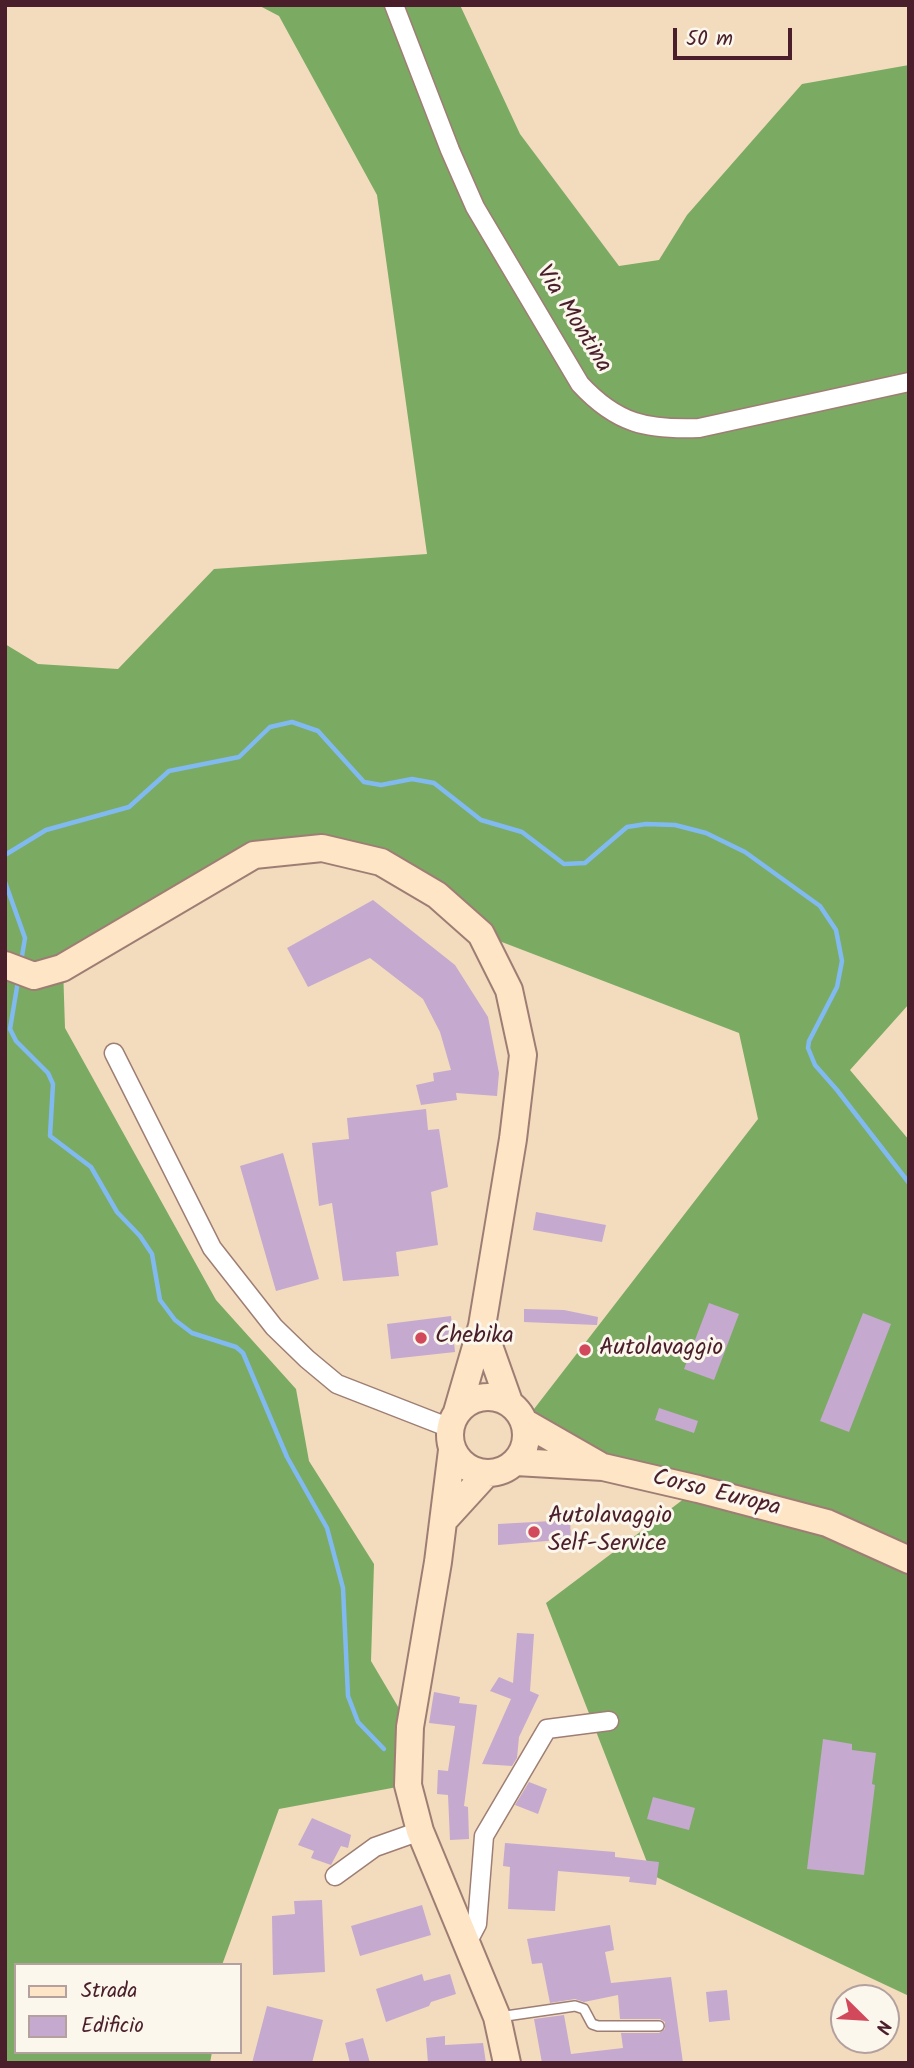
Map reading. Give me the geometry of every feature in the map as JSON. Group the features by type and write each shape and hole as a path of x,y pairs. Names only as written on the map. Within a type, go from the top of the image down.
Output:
{"main road":[{"path":"5,965 33,976 62,968 254,855 322,848 381,862 437,895 481,934 509,990 523,1055 513,1139 482,1326 453,1430 444,1519 410,1727 408,1785 420,1831 497,2017 507,2063"},
{"path":"482,1326 517,1412 527,1434 516,1462 498,1472 487,1474 466,1467 459,1461 453,1430 469,1401 487,1396 496,1397 517,1412 603,1467"},
{"name":"Corso Europa","path":"516,1462 603,1467 698,1489 827,1523 909,1560"},
{"path":"444,1519 487,1474"}],"street":[{"name":"Via Montina","path":"394,5 475,208 580,384 597,402 616,415 644,426 699,428 909,382"},
{"path":"114,1053 212,1248 274,1327 337,1384 453,1430"},
{"path":"467,1943 477,1924 484,1836 547,1728 609,1721"},
{"path":"335,1875 375,1847 420,1831"}],"lane":[{"path":"497,2017 575,2006 584,2009 592,2024 598,2026 659,2026"}],"green space":[{"path":"258,5 460,5 520,134 619,266 659,260 687,215 802,84 909,65 909,1004 850,1070 909,1140 909,1996 900,1992 900,1984 884,1984 652,1875 546,1603 697,1489 524,1422 758,1119 739,1033 481,934 381,862 254,855 63,967 65,1028 216,1300 296,1389 309,1461 374,1564 371,1661 410,1727 408,1785 279,1809 223,1963 14,1963 14,2054 212,2054 210,2063 5,2063 5,644 38,664 118,669 214,569 427,554 377,195 279,16"}],"building":[{"path":"373,900 455,965 488,1017 499,1073 497,1096 456,1093 457,1100 421,1105 416,1085 434,1081 433,1073 451,1070 440,1032 423,999 370,958 308,987 287,948"},
{"path":"426,1109 428,1130 439,1129 448,1187 431,1192 438,1245 396,1252 399,1276 343,1281 332,1203 319,1206 312,1143 349,1139 347,1118"},
{"path":"283,1153 319,1279 276,1291 240,1166"},
{"path":"536,1212 606,1225 602,1242 533,1230"},
{"path":"709,1303 739,1314 714,1380 684,1369"},
{"path":"524,1309 564,1310 598,1317 597,1325 524,1322"},
{"path":"863,1313 891,1324 849,1432 820,1421"},
{"name":"Chebika","path":"451,1316 455,1352 391,1359 387,1324"},
{"path":"659,1408 698,1421 694,1433 655,1420"},
{"name":"Autolavaggio Self-Service","path":"570,1520 571,1539 498,1545 498,1524"},
{"path":"517,1633 534,1634 530,1691 539,1695 519,1737 517,1758 512,1766 482,1764 511,1699 490,1691 499,1677 513,1683"},
{"path":"434,1692 460,1697 459,1703 477,1705 464,1806 468,1807 469,1839 450,1840 448,1795 437,1794 438,1770 448,1771 455,1726 429,1723"},
{"path":"823,1739 852,1744 852,1750 876,1753 872,1784 875,1785 864,1875 807,1869"},
{"path":"529,1782 547,1789 538,1814 515,1805"},
{"path":"653,1797 695,1808 689,1830 647,1819"},
{"path":"312,1818 351,1835 348,1848 341,1846 331,1865 311,1858 314,1851 298,1845"},
{"path":"505,1843 615,1852 615,1857 659,1862 656,1885 629,1882 630,1877 558,1871 555,1911 508,1909 510,1867 503,1866"},
{"path":"322,1900 325,1972 273,1975 272,1916 295,1914 294,1901"},
{"path":"422,1905 431,1935 360,1956 351,1926"},
{"path":"610,1925 614,1950 605,1952 611,1983 671,1977 683,2063 542,2063 534,2019 564,2015 571,2054 623,2048 621,2033 659,2033 665,2029 665,2022 660,2019 620,2019 618,1995 584,2002 575,1999 550,2003 542,1963 532,1964 527,1939"},
{"path":"422,1974 424,1981 450,1974 456,1994 386,2022 376,1989"},
{"path":"727,1990 730,2020 709,2022 706,1992"},
{"path":"267,2006 323,2020 312,2063 252,2063"},
{"path":"445,2036 445,2045 483,2043 486,2063 428,2063 426,2038"},
{"path":"363,2038 370,2063 350,2063 345,2043"}],"waterway":[{"path":"5,855 46,830 129,807 169,771 239,757 270,727 292,722 318,731 364,782 381,785 412,779 434,783 481,820 522,832 564,864 585,863 627,827 646,824 675,825 706,833 745,852 820,906 836,930 842,961 837,987 809,1041 808,1048 815,1065 909,1183"},
{"path":"5,882 25,938 21,962"},
{"path":"18,981 10,1029 16,1041 48,1073 53,1084 50,1136 91,1167 117,1212 140,1236 152,1254 160,1300 175,1320 192,1333 236,1347 243,1353 287,1457 327,1528 343,1588 348,1696 358,1722 384,1749"}],"place":[{"name":"Chebika","path":"421,1338"},
{"name":"Autolavaggio","path":"585,1350"},
{"name":"Autolavaggio Self-Service","path":"534,1532"}]}
